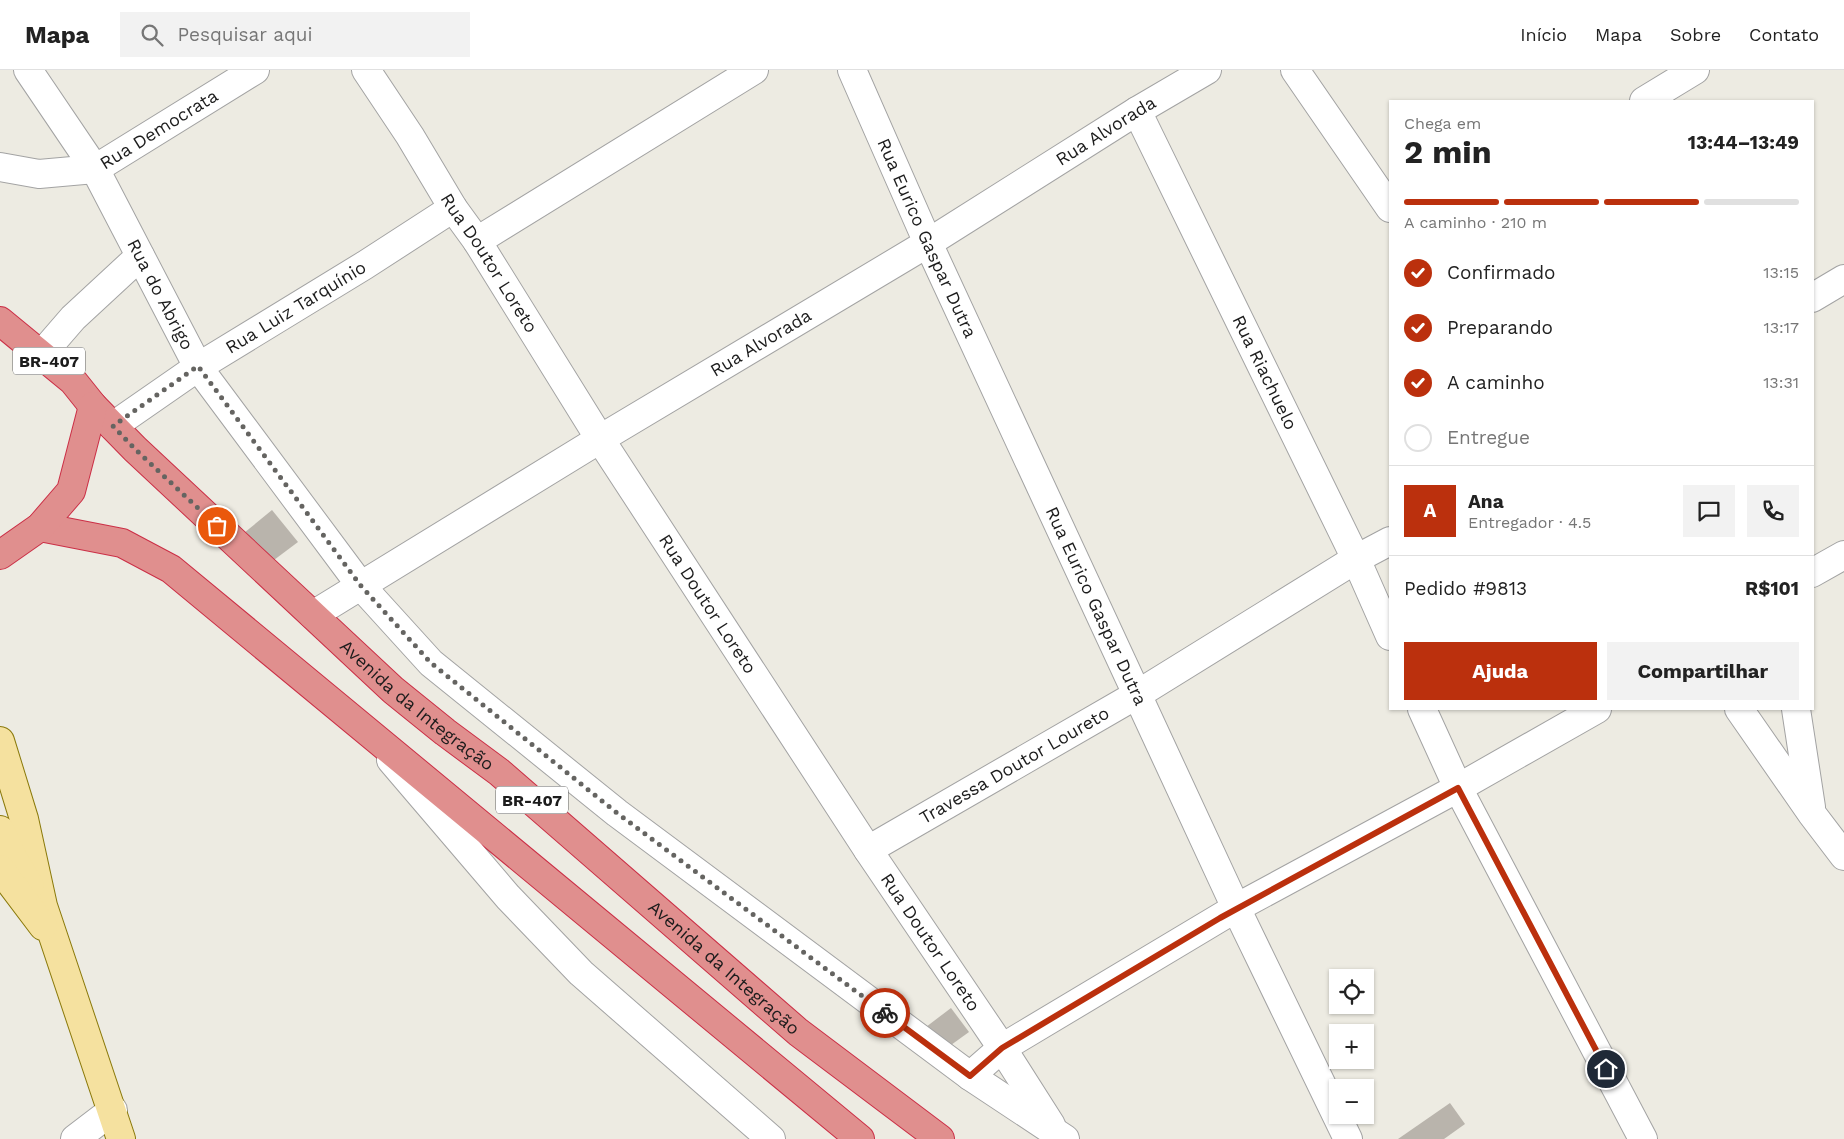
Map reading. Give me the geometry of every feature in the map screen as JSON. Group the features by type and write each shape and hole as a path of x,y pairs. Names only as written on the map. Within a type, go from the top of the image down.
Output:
{"highway":[{"name":"BR-407","path":"0,321 73,381 113,426"},
{"path":"0,555 40,527 71,491 94,406"},
{"name":"Avenida da Integração","path":"113,426 135,449 393,690 500,772 798,1032 940,1139"},
{"name":"BR-407","path":"40,527 122,543 171,570 860,1139"}],"main road":[{"path":"0,741 24,819 43,906 113,1110 121,1139"},
{"path":"0,830 4,865 55,941"},
{"path":"4,865 43,906"}],"street":[{"name":"Rua do Abrigo","path":"28,70 95,169 198,366 361,586 431,663 617,813 970,1076 1060,1136"},
{"name":"Rua Democrata","path":"0,167 39,174 95,169 255,70"},
{"name":"Rua Doutor Loreto","path":"366,70 477,241 600,439 868,850 1060,1136"},
{"path":"477,241 754,70"},
{"name":"Rua Eurico Gaspar Dutra","path":"852,70 928,243 1236,908 1348,1139"},
{"name":"Rua Alvorada","path":"313,615 600,439 928,243 1137,111 1207,70"},
{"path":"1295,70 1389,207"},
{"path":"1659,90 1696,70"},
{"name":"Rua Riachuelo","path":"1137,111 1356,559 1389,634"},
{"name":"Rua Luiz Tarquínio","path":"113,426 198,366 365,265 454,208"},
{"path":"41,355 73,318 140,256"},
{"path":"1814,297 1844,280"},
{"name":"Travessa Doutor Loureto","path":"868,850 1138,694 1356,559 1389,542"},
{"path":"1814,572 1844,555"},
{"path":"1422,710 1458,788 1643,1139"},
{"path":"970,1076 1002,1048 1236,908 1458,788 1595,710"},
{"path":"1740,710 1812,814 1842,851"},
{"path":"1796,710 1812,814"},
{"path":"360,725 508,897 582,973 772,1139"},
{"path":"75,1139 113,1110"}],"building":[{"path":"272,510 298,542 270,563 244,533"},
{"path":"951,1008 969,1032 951,1045 926,1027"},
{"path":"1450,1103 1465,1124 1444,1139 1398,1139"}],"way so far":[{"path":"217,526 113,426 198,366 361,586 431,663 617,813 885,1013"}],"route":[{"path":"885,1013 970,1076 1002,1048 1236,908 1458,788 1606,1069"}]}
